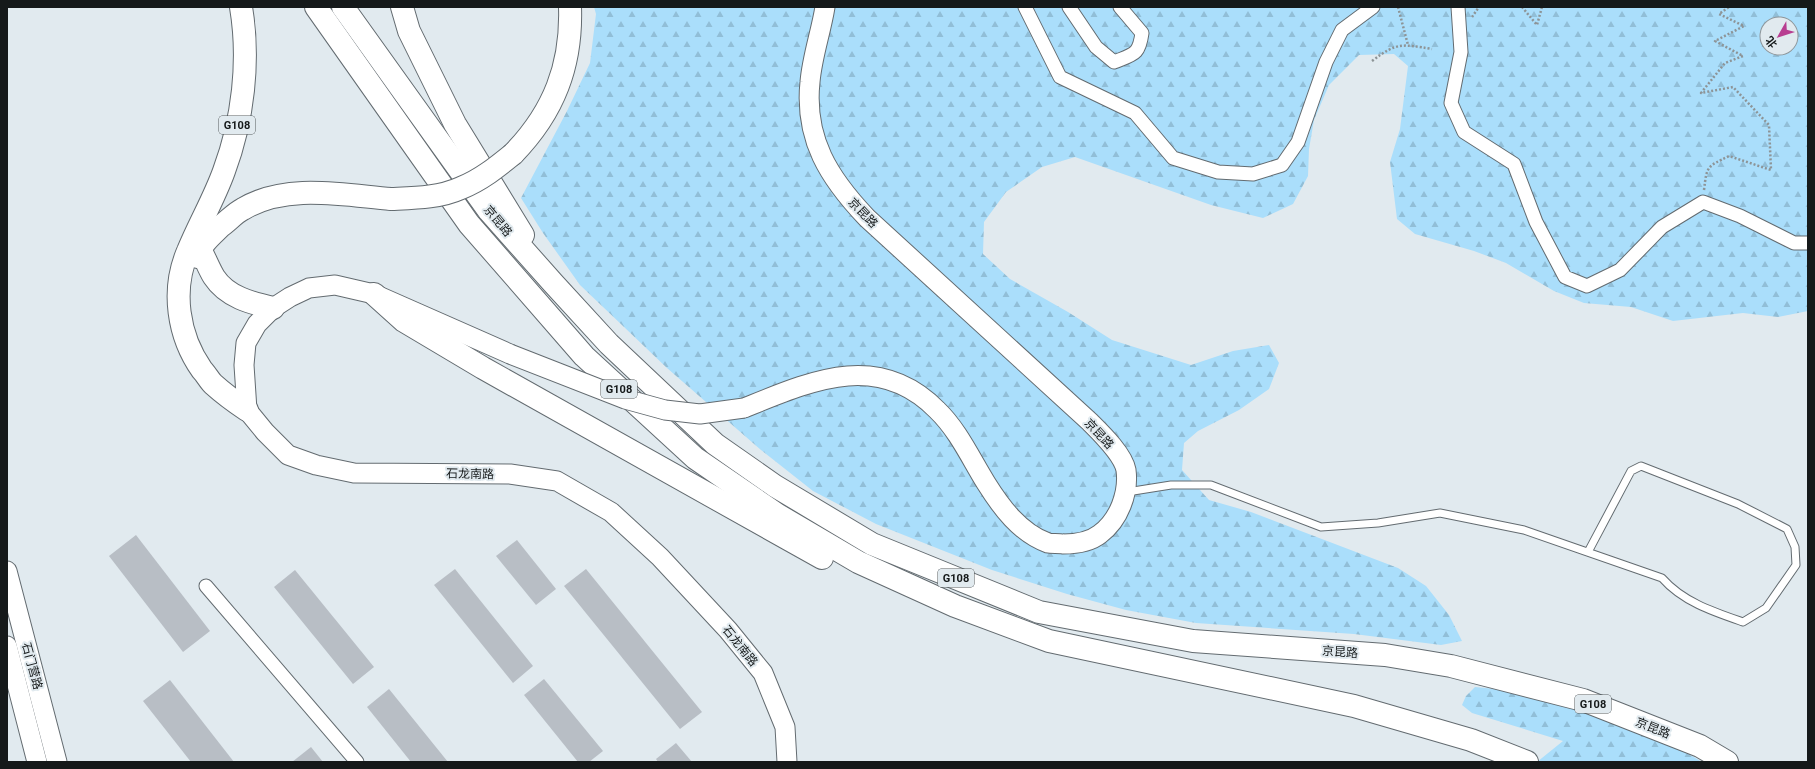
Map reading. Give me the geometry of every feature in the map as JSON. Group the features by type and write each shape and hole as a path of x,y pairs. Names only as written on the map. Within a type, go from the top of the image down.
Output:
{"highway":[{"name":"G108","path":"198,242 224,171 241,104 244,68 244,27 241,7"},
{"name":"京昆路","path":"316,7 469,224 584,356 695,458 778,515 858,562 955,606 1050,641 1354,706 1471,740 1527,762"},
{"name":"京昆路","path":"343,7 489,211 609,344 715,444 775,486 872,544 1039,612 1193,641 1385,655 1451,666 1583,700 1700,746 1727,762"},
{"path":"402,7 409,31 455,124 553,283"},
{"path":"246,410 212,383 190,351 182,328 178,305 182,272 187,252 198,242 206,240 242,209 266,198 297,193 392,193 424,198 461,188 489,173 509,150 546,87 556,51 558,7"},
{"path":"509,150 536,129 556,92 568,52 571,24 570,7"},
{"path":"198,242 215,278 228,292 248,302 273,308"},
{"path":"374,294 404,321 483,368 852,574 920,605 955,606"}],"main road":[{"name":"京昆路","path":"374,294 510,354 625,399 665,410 700,414 744,408 779,394 834,376 859,375 889,378 915,391 938,410 958,437 992,492 1010,515 1027,533 1049,543 1075,544 1100,535 1117,516 1126,492 1126,468 1111,444 1090,422 867,218 847,197 824,164 816,144 809,104 810,81 825,7"},
{"path":"246,410 244,366 246,343 257,324 273,308 290,297 309,288 335,286 374,294"},
{"name":"石龙南路","path":"246,410 288,455 316,465 354,472 510,474 557,481 611,512 665,563 728,630 763,673 785,727 787,762"},
{"name":"石门营路","path":"7,571 57,762"},
{"name":"石门营路","path":"7,646 36,762"}],"street":[{"path":"1025,7 1060,77 1135,113 1173,158 1218,172 1253,174 1282,165 1298,142 1326,62 1342,30 1373,7"},
{"path":"1069,7 1096,47 1114,62 1134,54 1140,47 1142,32 1120,7"},
{"path":"1458,7 1461,52 1451,103 1464,132 1514,164 1536,222 1565,277 1588,286 1620,270 1662,227 1703,202 1740,216 1794,243 1808,243"},
{"path":"206,586 357,762"}],"lane":[{"path":"1126,492 1171,485 1211,485 1321,528 1378,523 1440,512 1524,530 1662,578 1672,589 1701,607 1743,622 1766,608 1796,565 1795,547 1787,529 1738,504 1641,466 1631,471 1588,552"}],"path":[{"path":"1398,7 1408,45"},
{"path":"1522,7 1537,25 1542,7"},
{"path":"1703,202 1707,171 1710,165 1729,156 1771,170 1769,125 1733,87 1701,93 1725,62 1743,56 1715,41 1744,26 1719,14 1729,7"},
{"path":"1372,61 1389,48 1408,45 1432,49"}],"green space":[{"path":"594,7 1808,7 1808,311 1778,317 1743,313 1673,321 1631,307 1584,303 1554,291 1506,263 1474,251 1415,234 1397,219 1390,162 1400,129 1408,66 1394,54 1359,55 1329,85 1314,120 1309,149 1308,176 1293,204 1263,218 1211,205 1075,157 1042,167 1006,192 984,222 983,254 1010,279 1068,312 1112,340 1191,365 1233,351 1269,345 1279,363 1269,389 1239,410 1198,431 1184,443 1182,470 1209,500 1251,512 1398,568 1426,586 1449,615 1462,641 1441,645 1354,634 1196,623 1126,610 1067,594 992,570 876,524 813,491 761,450 667,368 580,285 543,233 521,198 567,111 590,63 596,14"},
{"path":"1475,687 1496,689 1556,702 1660,741 1685,752 1702,762 1537,762 1563,741 1472,713 1462,705 1466,696"}],"building":[{"path":"136,535 210,631 183,652 109,556"},
{"path":"517,540 556,589 536,605 496,556"},
{"path":"455,569 533,666 513,683 434,585"},
{"path":"586,569 702,712 680,729 564,586"},
{"path":"295,570 374,667 353,684 274,587"},
{"path":"544,679 603,751 589,762 578,762 524,695"},
{"path":"170,680 234,762 191,762 143,701"},
{"path":"389,689 448,762 411,762 367,707"},
{"path":"676,743 692,762 658,762 656,759"},
{"path":"311,747 323,762 292,762"}]}
